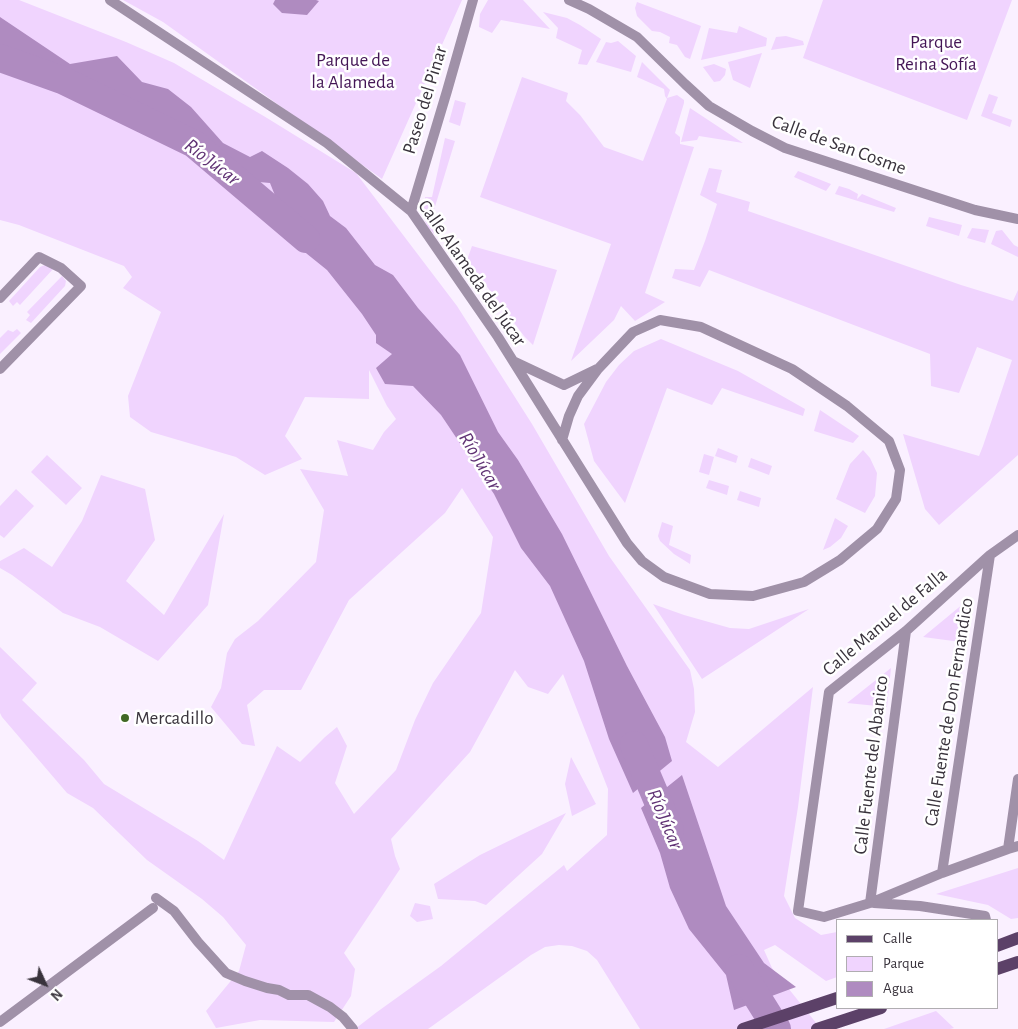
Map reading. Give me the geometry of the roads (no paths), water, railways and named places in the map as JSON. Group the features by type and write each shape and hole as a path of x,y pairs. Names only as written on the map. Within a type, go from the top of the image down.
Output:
{"main road":[{"path":"998,946 1018,938"},
{"path":"998,969 1018,962"},
{"path":"743,1029 836,998"},
{"path":"817,1029 878,1009"}],"street":[{"name":"Calle Alameda del Júcar","path":"110,0 327,143 411,211 498,337 562,440 627,543 642,561 664,577 710,594 754,596 804,582 840,560 877,529 896,499 900,470 888,441 847,406 792,369 701,327 660,320 632,332 598,369 578,396 568,416 562,440"},
{"path":"472,5 478,0"},
{"name":"Calle de San Cosme","path":"569,0 589,9 637,37 709,106 785,148 975,210 1018,219"},
{"name":"Paseo del Pinar","path":"411,211 472,5"},
{"path":"0,298 39,257 61,268 81,286 0,369"},
{"path":"512,360 564,385 598,369"},
{"name":"Calle Manuel de Falla","path":"870,902 824,917 798,911 829,692 906,631 990,555 1018,535"},
{"name":"Calle Fuente de Don Fernandico","path":"942,873 990,555"},
{"name":"Calle Fuente del Abanico","path":"870,902 906,631"},
{"path":"870,902 942,873 1013,848 1018,780"},
{"path":"870,902 920,906 985,916 986,919"},
{"path":"0,1022 154,903 174,912 226,973 289,995 308,995 330,1007 343,1017 353,1029"}],"water":[{"path":"275,0 319,1 307,15 282,13 273,4"},
{"path":"0,17 70,64 117,56 142,82 168,89 191,107 223,143 250,157 262,151 308,184 323,201 330,216 346,228 375,265 393,275 418,308 460,355 498,432 518,460 562,534 627,666 665,737 672,761 633,793 609,739 584,661 550,586 521,548 494,494 441,415 413,386 385,384 376,368 392,354 376,343 376,335 362,314 327,270 286,237 279,223 278,203 270,183 224,178 194,159 171,137 172,128 147,128 105,111 108,94 81,101 9,72 18,66 11,52 0,57"},
{"path":"682,775 726,906 764,963 796,987 734,1010 726,975 689,929 670,888 660,853 641,808"}],"waterway":[{"name":"Río Júcar","path":"0,58 62,80 194,144 306,239"},
{"name":"Río Júcar","path":"634,745 670,830"},
{"name":"Río Júcar","path":"739,968 777,1029"}],"place":[{"name":"Mercadillo","path":"125,718"}],"park label":[{"name":"Parque Reina Sofía","path":"936,53"},
{"name":"Parque de la Alameda","path":"353,71"}]}
